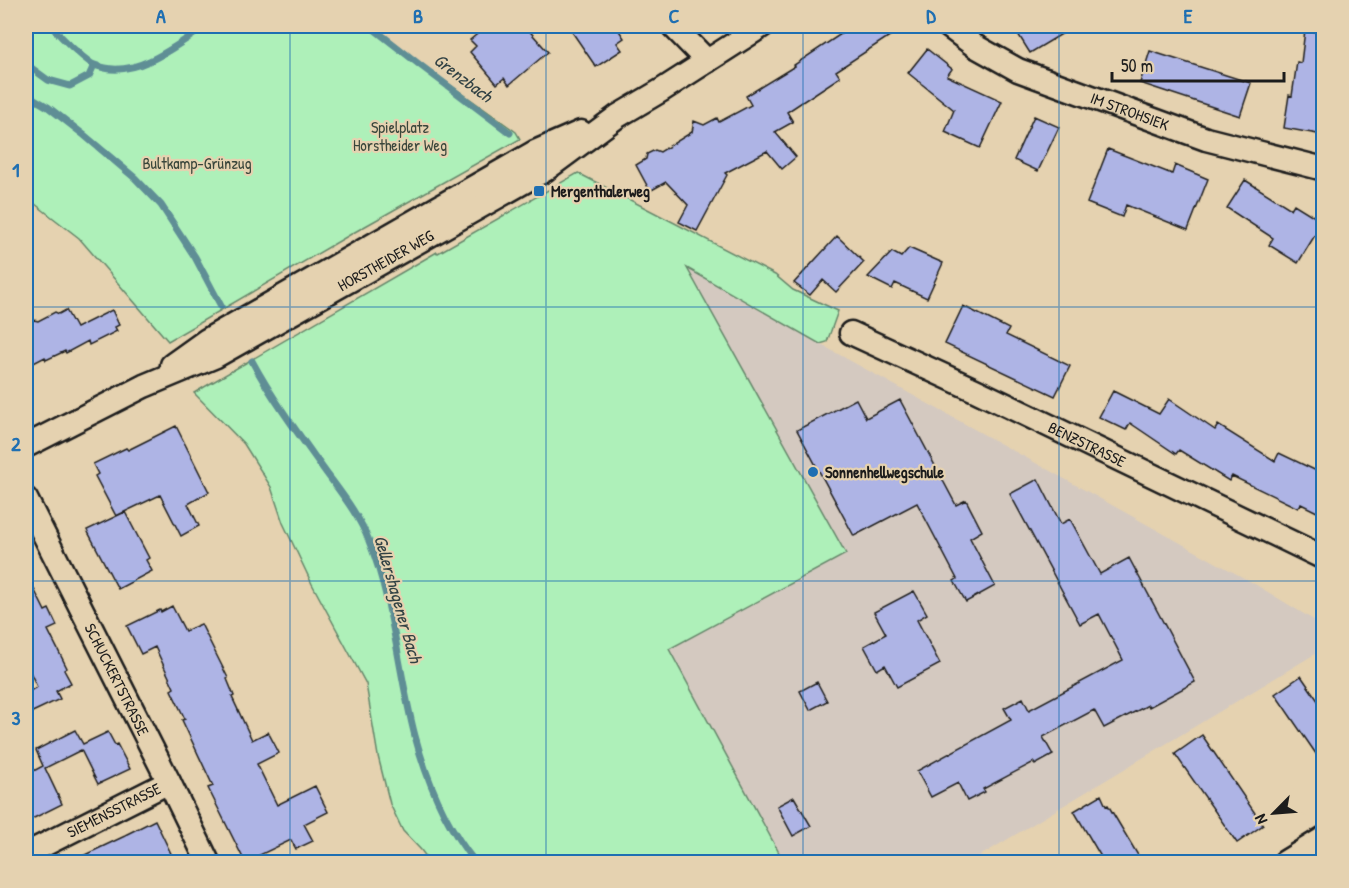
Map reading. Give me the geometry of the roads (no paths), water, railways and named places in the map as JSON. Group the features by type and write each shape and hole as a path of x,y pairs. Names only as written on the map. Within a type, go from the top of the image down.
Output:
{"street":[{"path":"673,26 707,61"},
{"name":"HORSTHEIDER WEG","path":"26,447 144,386 207,340 535,152 618,116 762,26"},
{"name":"IM STROHSIEK","path":"948,26 975,46 1018,70 1206,139 1323,169"},
{"name":"BENZSTRASSE","path":"851,333 1323,558"},
{"name":"SCHUCKERTSTRASSE","path":"26,499 208,862"},
{"name":"SIEMENSSTRASSE","path":"26,854 169,782"},
{"path":"1285,862 1323,838"}],"waterway":[{"name":"Grenzbach","path":"51,26 92,64 118,69 145,63 206,26"},
{"name":"Grenzbach","path":"370,26 510,133"},
{"path":"26,64 48,80 70,86 89,76 94,65"},
{"name":"Gellershagener Bach","path":"26,94 48,107 84,135 135,178 161,205 195,257 221,306"},
{"name":"Gellershagener Bach","path":"252,361 278,404 349,504 365,531 384,588 409,712 425,770 446,818 475,862"}],"place":[{"name":"Mergenthalerweg","path":"539,191"},
{"name":"Sonnenhellwegschule","path":"813,472"}],"park label":[{"name":"Spielplatz Horstheider Weg","path":"400,136"},
{"name":"Bultkamp-Grünzug","path":"197,163"}]}
